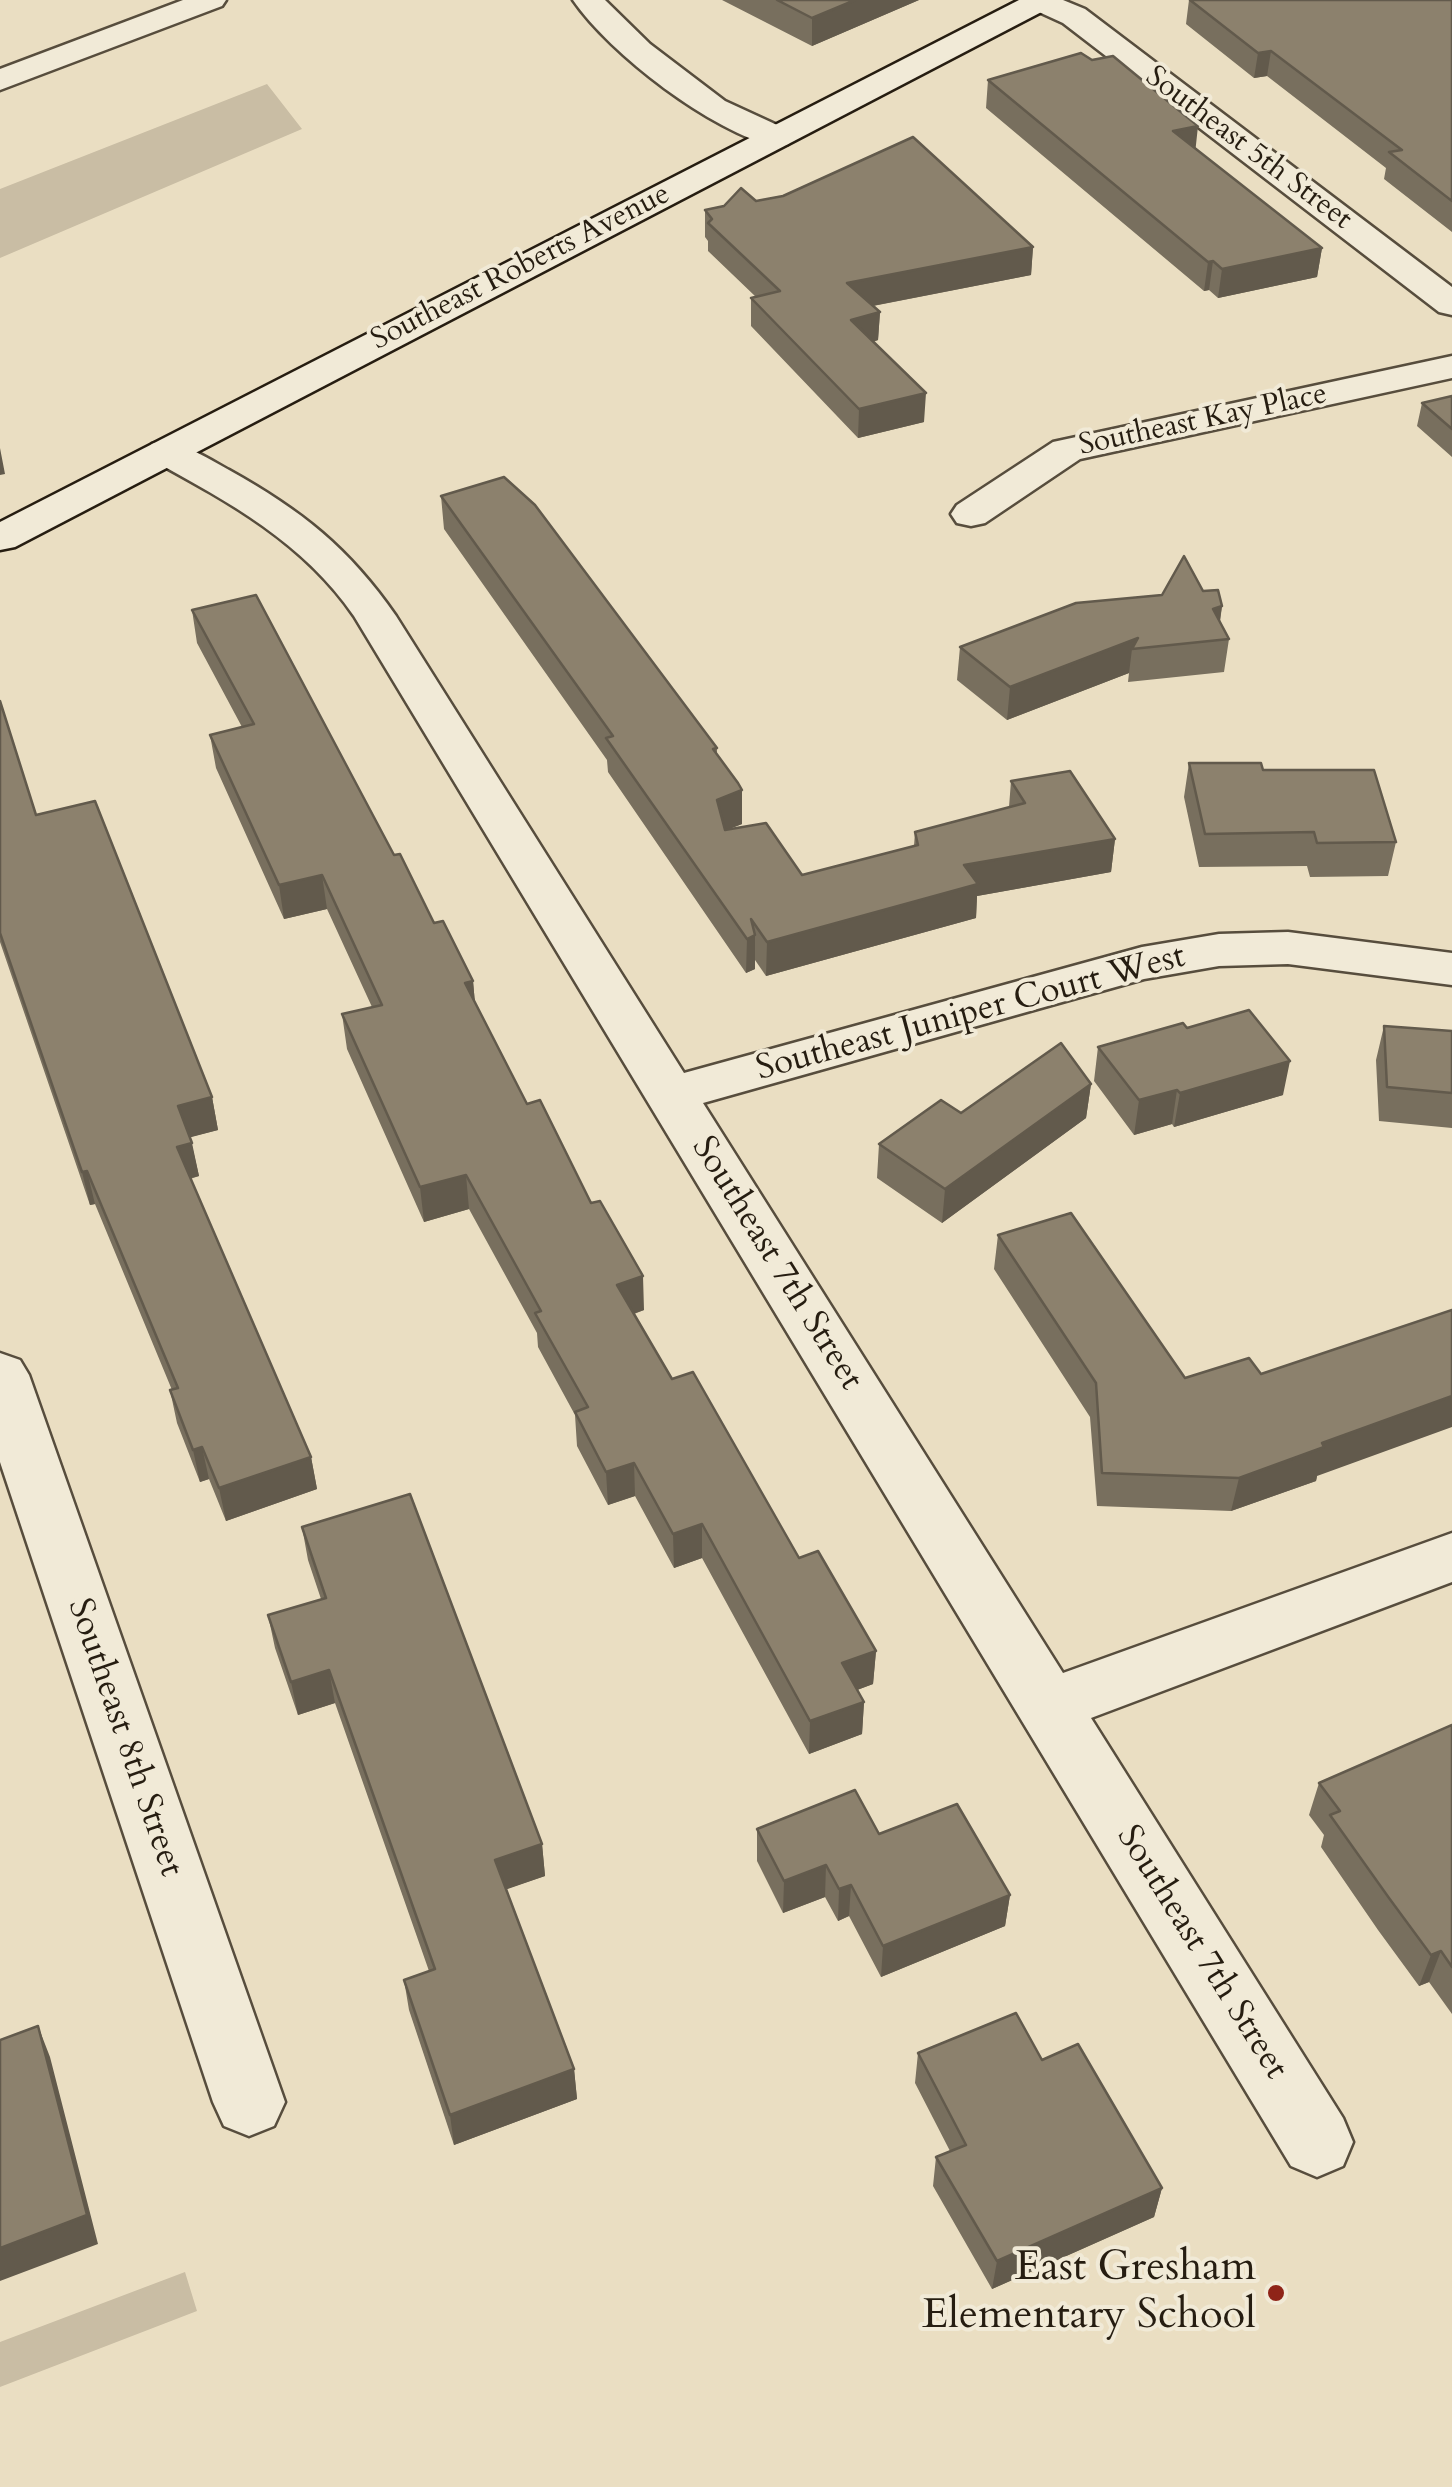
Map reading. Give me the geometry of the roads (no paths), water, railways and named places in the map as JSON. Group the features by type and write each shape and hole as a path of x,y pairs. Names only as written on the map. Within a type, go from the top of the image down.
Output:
{"street":[{"path":"0,80 211,0"},
{"path":"588,0 639,51 713,108 776,136"},
{"name":"Southeast Roberts Avenue","path":"0,538 1041,1"},
{"name":"Southeast 5th Street","path":"1041,1 1074,16 1452,304"},
{"name":"Southeast Kay Place","path":"972,514 1067,450 1452,366"},
{"name":"Southeast 7th Street","path":"166,452 237,490 294,528 339,567 375,616 1317,2142"},
{"name":"Southeast Juniper Court West","path":"671,1094 1142,963 1219,950 1288,948 1452,969"},
{"name":"Southeast 8th Street","path":"0,1375 248,2102"},
{"path":"1048,1706 1452,1558"}],"place":[{"name":"East Gresham Elementary School","path":"1276,2293"}]}
